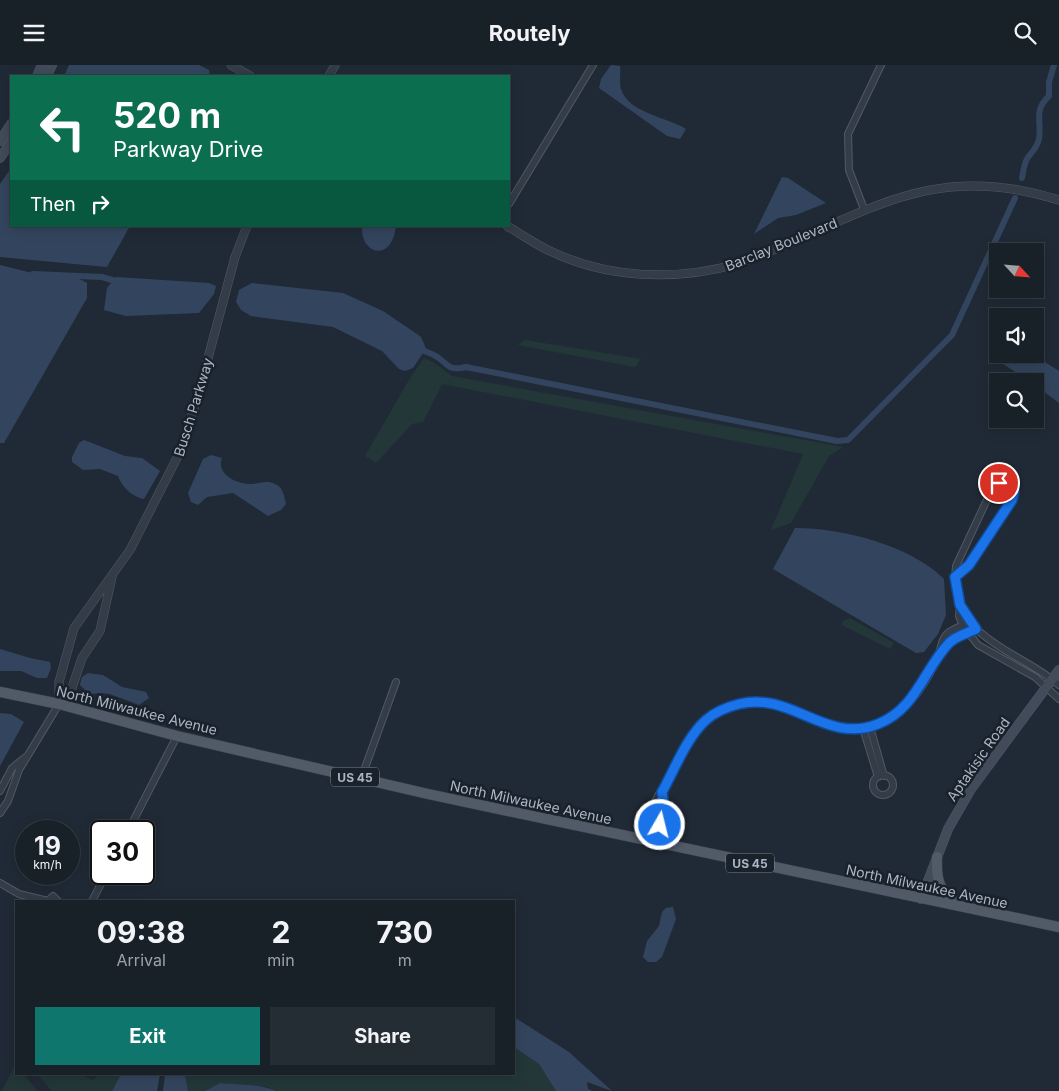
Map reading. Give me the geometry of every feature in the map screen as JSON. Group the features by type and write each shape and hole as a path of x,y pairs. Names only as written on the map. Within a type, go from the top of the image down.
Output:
{"main road":[{"path":"0,141 10,125"},
{"path":"0,158 10,143"},
{"name":"Aptakisic Road","path":"921,899 948,829 971,789 1046,688 1056,682 1059,670"},
{"name":"North Milwaukee Avenue","path":"0,692 59,704 177,736 361,779 664,845 1059,927"},
{"path":"938,857 936,879 941,889 960,906"}],"street":[{"path":"231,65 248,75"},
{"path":"510,202 593,65"},
{"path":"864,209 849,170 848,135 881,65"},
{"name":"Barclay Boulevard","path":"509,227 550,251 587,265 630,273 674,275 719,269 737,264 864,209 910,193 964,186 991,185 1059,200"},
{"name":"Busch Parkway","path":"59,704 59,682 74,627 100,590 112,577 152,511 182,448 235,257 247,227"},
{"path":"955,577 969,565 1012,501 1014,492 1006,483 999,483 992,489 958,559 955,577 960,605 958,616 963,626 978,645 1035,677 1059,699"},
{"name":"Busch Parkway","path":"59,704 71,691 82,659 100,631 112,577"},
{"path":"960,605 976,629 998,646 1034,666 1056,682"},
{"path":"938,657 943,640 948,633 972,621"},
{"path":"636,839 648,827 653,807 692,738 705,721 731,706 761,701 778,703 828,726 844,729 867,727 890,719 904,708 921,687 938,657 950,643 976,629"},
{"path":"361,779 396,682"},
{"path":"0,813 19,770 59,704"},
{"path":"867,727 881,776"},
{"path":"134,820 177,736"},
{"path":"9,795 0,791 15,765 28,755"},
{"path":"662,792 660,825 664,845"},
{"path":"0,883 19,894 44,900"},
{"path":"93,900 100,885"}],"green space":[{"path":"525,340 641,359 635,367 518,345"},
{"path":"424,358 433,362 452,376 843,447 829,456 791,523 771,530 803,454 442,384 423,422 412,424 376,463 365,456 410,378"},
{"path":"850,618 894,643 890,649 842,625 843,621"},
{"path":"515,1048 539,1064 556,1091 276,1091 265,1086 248,1087 220,1083 205,1091 188,1091 185,1075 515,1075"},
{"path":"15,1065 15,1075 25,1075 37,1091 2,1091"},
{"path":"38,1075 82,1075 93,1080 98,1075 120,1075 112,1091 52,1091"}],"water":[{"path":"69,65 199,65 209,70 210,75 64,75"},
{"path":"611,65 620,66 620,86 631,104 686,129 680,139 667,136 599,88 601,79"},
{"path":"10,169 10,227 129,227 107,267 0,257 0,184"},
{"path":"782,177 788,178 826,203 796,215 778,218 754,234"},
{"path":"362,227 396,227 389,246 383,250 371,249 363,236"},
{"path":"0,265 36,274 76,277 87,283 87,298 4,443 0,443"},
{"path":"116,277 209,283 216,286 214,294 199,313 126,316 104,310 107,288"},
{"path":"252,283 343,293 383,311 414,332 421,337 428,353 423,353 413,368 405,371 399,369 382,351 333,327 251,316 241,310 236,302 239,290"},
{"path":"1044,362 1059,371 1059,403 1044,392 1044,373 1017,373 1002,363"},
{"path":"84,440 125,456 142,458 160,471 144,499 128,491 118,476 100,469 83,470 72,462 72,457 79,443"},
{"path":"211,455 222,458 221,463 224,473 237,482 251,484 268,482 278,485 283,492 286,504 281,510 268,516 233,493 207,497 198,505 191,502 188,493 203,459"},
{"path":"795,528 833,531 874,541 913,557 930,567 944,579 946,615 938,634 924,652 916,653 773,569"},
{"path":"0,649 50,662 51,668 47,678 37,678 21,671 0,671"},
{"path":"88,673 103,675 122,687 146,692 149,698 139,705 109,694 88,692 80,685 82,677"},
{"path":"0,713 11,714 24,722 0,766"},
{"path":"673,907 676,919 662,957 656,962 648,962 643,957 647,941 659,926 662,912 666,908"},
{"path":"515,1018 569,1052 612,1091 587,1082 588,1089 592,1091 556,1091 539,1064 515,1048"},
{"path":"120,1075 160,1075 157,1091 112,1091"},
{"path":"165,1075 185,1075 188,1091 163,1091"},
{"path":"220,1083 257,1086 276,1091 205,1091"}],"waterway":[{"path":"1022,178 1026,161 1039,139 1040,111 1044,101 1049,96 1049,82 1054,65"},
{"path":"422,350 455,368 466,367 837,441 848,440 952,335 1015,198"},
{"path":"33,274 102,277 119,282"}],"route":[{"path":"660,825 662,792 693,736 705,721 718,711 745,702 778,703 828,726 859,729 875,726 890,719 904,708 921,687 938,657 950,643 976,629 968,614 960,605 955,577 969,565 1014,496 1010,486 1006,483 999,483"}]}
